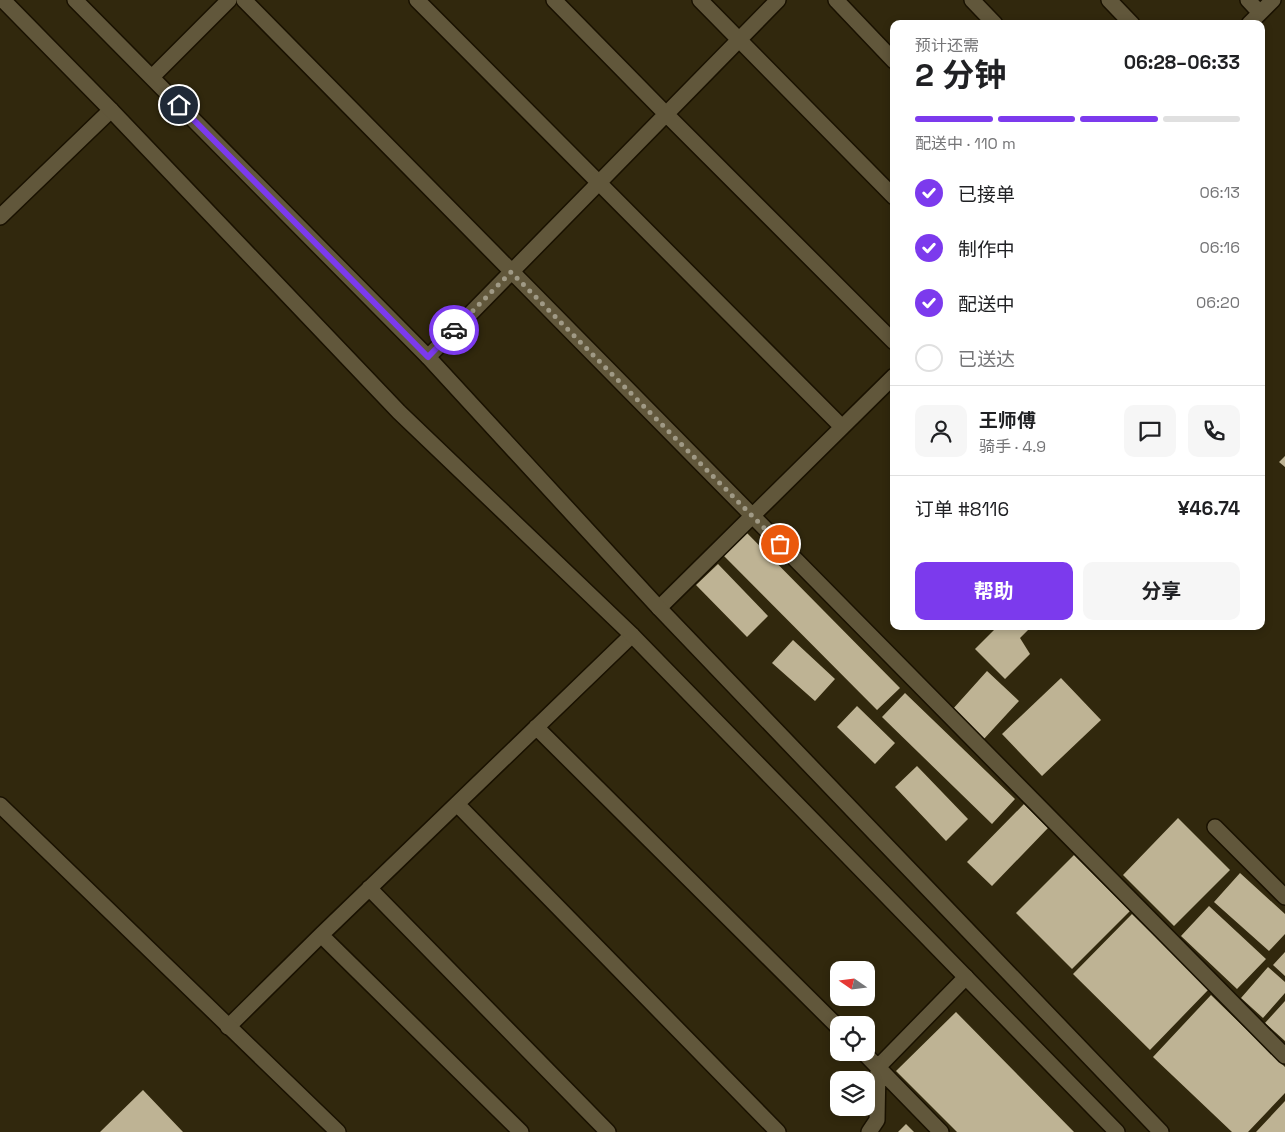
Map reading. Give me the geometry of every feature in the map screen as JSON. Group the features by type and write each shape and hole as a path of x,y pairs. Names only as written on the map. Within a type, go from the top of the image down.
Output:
{"street":[{"path":"3,0 111,110 399,412 632,635 1117,1132"},
{"path":"75,0 428,357 659,608 1161,1132"},
{"path":"152,77 229,0"},
{"path":"244,0 1285,1056"},
{"path":"417,0 842,427"},
{"path":"554,0 890,338"},
{"path":"700,0 890,193"},
{"path":"428,357 778,0"},
{"path":"836,0 890,57"},
{"path":"972,0 991,20"},
{"path":"1109,0 1128,20"},
{"path":"1248,0 1260,13"},
{"path":"1253,20 1273,0"},
{"path":"0,217 111,110"},
{"path":"659,608 890,380"},
{"path":"228,1026 632,635"},
{"path":"536,727 830,1019"},
{"path":"457,804 778,1132"},
{"path":"0,805 338,1132"},
{"path":"1215,827 1285,897"},
{"path":"369,888 608,1132"},
{"path":"320,935 522,1132"},
{"path":"869,1132 877,1120 878,1067 966,977"},
{"path":"872,1061 941,1132"}],"building":[{"path":"1285,456 1285,467 1279,462"},
{"path":"745,531 900,688 877,710 722,554"},
{"path":"718,564 768,616 747,637 696,585"},
{"path":"994,630 1028,630 1020,638 1030,654 1005,679 975,649"},
{"path":"793,640 835,679 815,701 772,663"},
{"path":"987,671 1019,701 983,740 952,710"},
{"path":"1061,678 1101,720 1042,776 1002,734"},
{"path":"905,693 1015,799 992,824 882,717"},
{"path":"857,706 895,743 875,764 837,727"},
{"path":"917,766 968,819 946,841 895,787"},
{"path":"1024,804 1048,828 992,886 967,862"},
{"path":"1178,818 1230,870 1174,926 1123,875"},
{"path":"1074,855 1130,911 1072,969 1016,913"},
{"path":"1240,873 1285,914 1285,934 1269,951 1214,902"},
{"path":"1209,906 1266,959 1237,989 1181,936"},
{"path":"1132,914 1209,989 1150,1050 1073,974"},
{"path":"1285,952 1285,976 1273,965"},
{"path":"1268,967 1285,982 1285,993 1263,1018 1241,998"},
{"path":"1211,995 1285,1067 1285,1093 1248,1132 1232,1132 1153,1057"},
{"path":"1285,1001 1285,1041 1265,1023"},
{"path":"956,1012 1074,1132 957,1132 896,1071"},
{"path":"143,1090 183,1132 100,1132"},
{"path":"1285,1101 1285,1132 1256,1132"},
{"path":"906,1124 914,1132 898,1132"}],"way so far":[{"path":"454,330 511,272 780,544"}],"route":[{"path":"179,105 428,357 454,330"}]}
